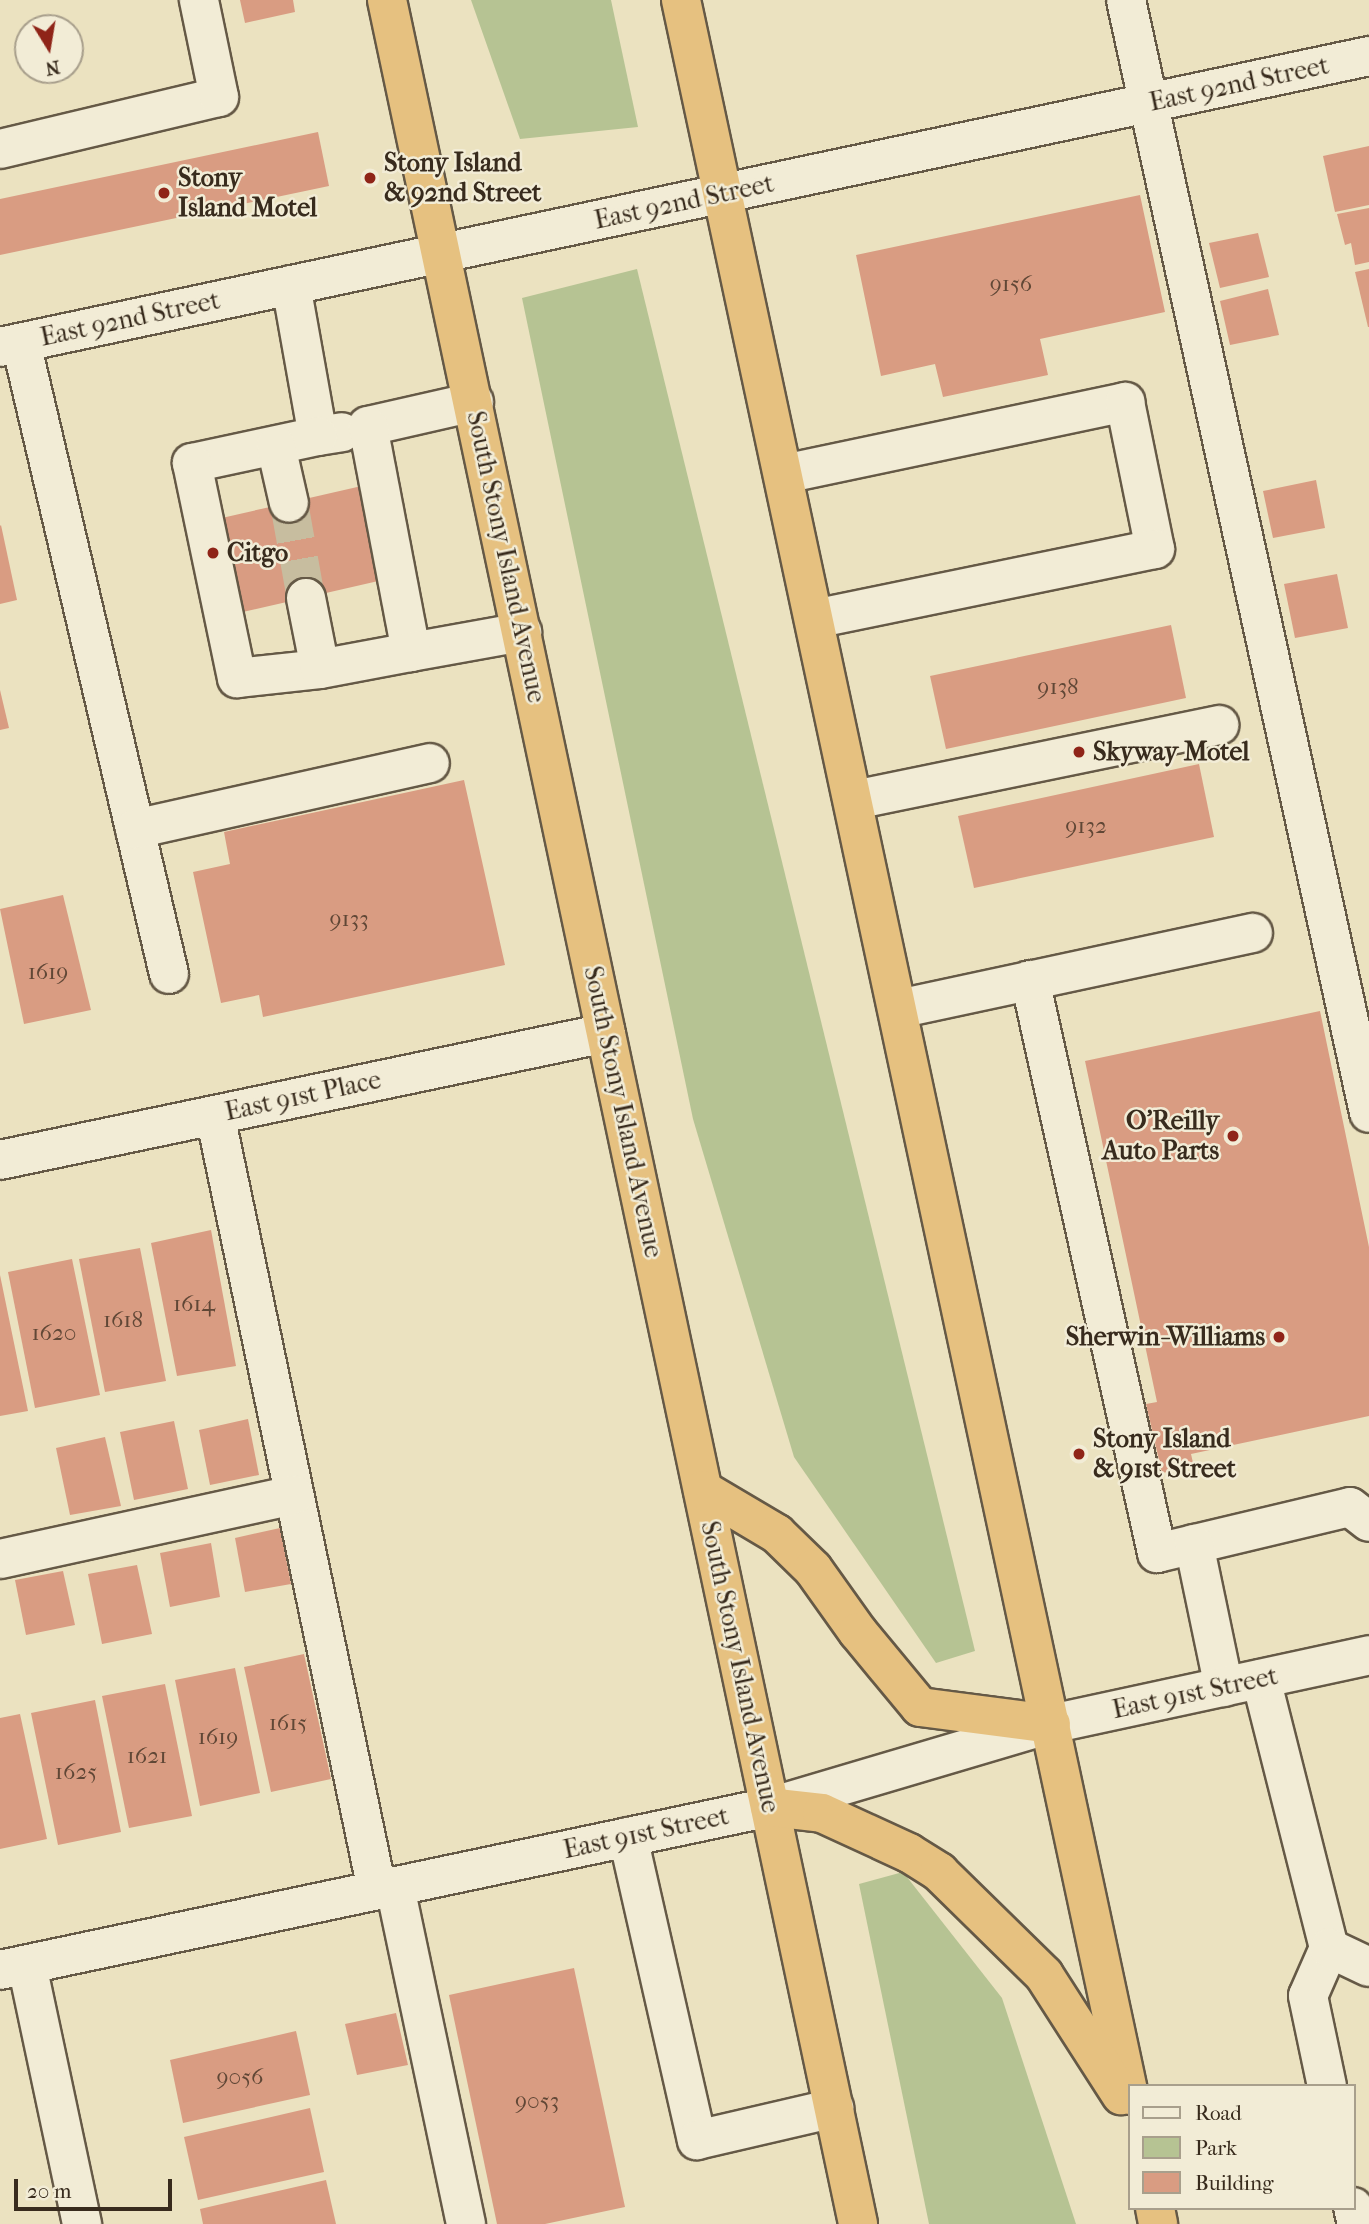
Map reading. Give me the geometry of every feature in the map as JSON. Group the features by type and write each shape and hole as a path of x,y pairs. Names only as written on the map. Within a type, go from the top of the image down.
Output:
{"highway":[{"name":"South Stony Island Avenue","path":"387,0 858,2224"},
{"path":"681,0 1128,2090"},
{"path":"703,1490 777,1534 813,1569 919,1707 1051,1724"},
{"path":"770,1807 822,1813 909,1853 939,1872 1044,1975 1128,2106"}],"street":[{"path":"0,149 219,97 199,0"},
{"path":"1126,0 1369,1113"},
{"name":"East 92nd Street","path":"11,345 1369,56"},
{"path":"291,285 318,436"},
{"path":"11,345 135,829 169,974"},
{"path":"474,402 192,463 237,678 320,669 522,632"},
{"path":"784,474 1125,402 1155,549 815,620"},
{"path":"368,426 411,652"},
{"path":"276,446 289,503"},
{"path":"306,597 320,669"},
{"path":"854,800 1219,725"},
{"path":"135,829 430,763"},
{"path":"898,1009 1253,933"},
{"path":"1030,980 1157,1553 1350,1507 1369,1522"},
{"name":"East 91st Place","path":"0,1160 606,1032"},
{"path":"215,1115 294,1495 466,2224"},
{"path":"0,1559 294,1495"},
{"path":"1194,1544 1224,1687"},
{"name":"East 91st Street","path":"14,1968 770,1807 1051,1724 1369,1655"},
{"path":"1261,1679 1329,1948 1308,1996 1327,2084"},
{"path":"628,1837 698,2140 834,2108"},
{"path":"1329,1948 1369,1967"},
{"path":"14,1968 82,2224"}],"green space":[{"path":"471,0 611,0 638,127 520,139"},
{"path":"637,269 975,1651 936,1663 794,1457 693,1119 522,298"},
{"path":"903,1872 1002,1998 1076,2224 929,2224 859,1884"}],"building":[{"path":"240,0 293,0 295,12 245,23"},
{"name":"Stony Island Motel","path":"318,132 329,186 0,255 0,199"},
{"path":"1369,146 1369,205 1335,212 1323,156"},
{"path":"1140,195 1165,312 1040,339 1048,375 943,397 935,364 881,376 856,255"},
{"path":"1369,208 1369,262 1355,265 1351,243 1345,245 1337,214"},
{"path":"1258,233 1269,277 1220,288 1209,243"},
{"path":"1369,269 1369,327 1368,327 1355,272"},
{"path":"1268,289 1279,335 1230,345 1220,301"},
{"path":"1316,480 1325,528 1273,538 1263,491"},
{"name":"Citgo","path":"366,485 387,579 234,614 213,520"},
{"path":"0,526 17,600 0,604"},
{"path":"1337,574 1348,628 1295,638 1284,584"},
{"path":"1171,625 1186,698 946,749 930,676"},
{"path":"0,690 9,728 0,730"},
{"path":"1199,764 1214,837 974,888 958,816"},
{"path":"464,780 505,965 263,1017 259,995 221,1003 193,872 230,864 224,832"},
{"path":"63,895 91,1010 24,1024 0,909"},
{"path":"1320,1011 1369,1247 1369,1416 1191,1454 1194,1467 1162,1473 1146,1404 1157,1402 1085,1061"},
{"path":"211,1230 236,1366 177,1376 151,1243"},
{"path":"140,1248 166,1381 105,1392 79,1259"},
{"path":"72,1259 100,1395 35,1408 8,1272"},
{"path":"0,1275 28,1411 0,1416"},
{"path":"248,1419 259,1475 210,1485 199,1430"},
{"path":"174,1421 188,1489 134,1500 120,1432"},
{"path":"105,1437 121,1506 70,1515 56,1448"},
{"path":"280,1528 291,1584 245,1592 235,1538"},
{"path":"211,1543 220,1597 170,1607 160,1553"},
{"path":"137,1565 152,1634 102,1644 88,1574"},
{"path":"63,1571 75,1625 26,1635 15,1580"},
{"path":"304,1654 331,1779 271,1792 244,1667"},
{"path":"235,1668 260,1793 200,1806 175,1680"},
{"path":"165,1684 192,1816 129,1828 102,1696"},
{"path":"95,1700 121,1832 58,1845 31,1713"},
{"path":"20,1714 47,1839 0,1849 0,1718"},
{"path":"574,1968 625,2207 545,2224 497,2224 449,1995"},
{"path":"396,2013 408,2065 357,2075 345,2024"},
{"path":"296,2031 310,2095 183,2123 170,2060"},
{"path":"310,2108 324,2172 198,2200 184,2137"},
{"path":"326,2180 336,2224 203,2224 200,2209"}],"tunnel":[{"path":"289,503 306,598"}],"place":[{"name":"Stony Island & 92nd Street","path":"370,178"},
{"name":"Stony Island Motel","path":"164,193"},
{"name":"Citgo","path":"213,553"},
{"name":"Skyway Motel","path":"1079,752"},
{"name":"O'Reilly Auto Parts","path":"1233,1136"},
{"name":"Sherwin-Williams","path":"1279,1337"},
{"name":"Stony Island & 91st Street","path":"1079,1454"}]}
